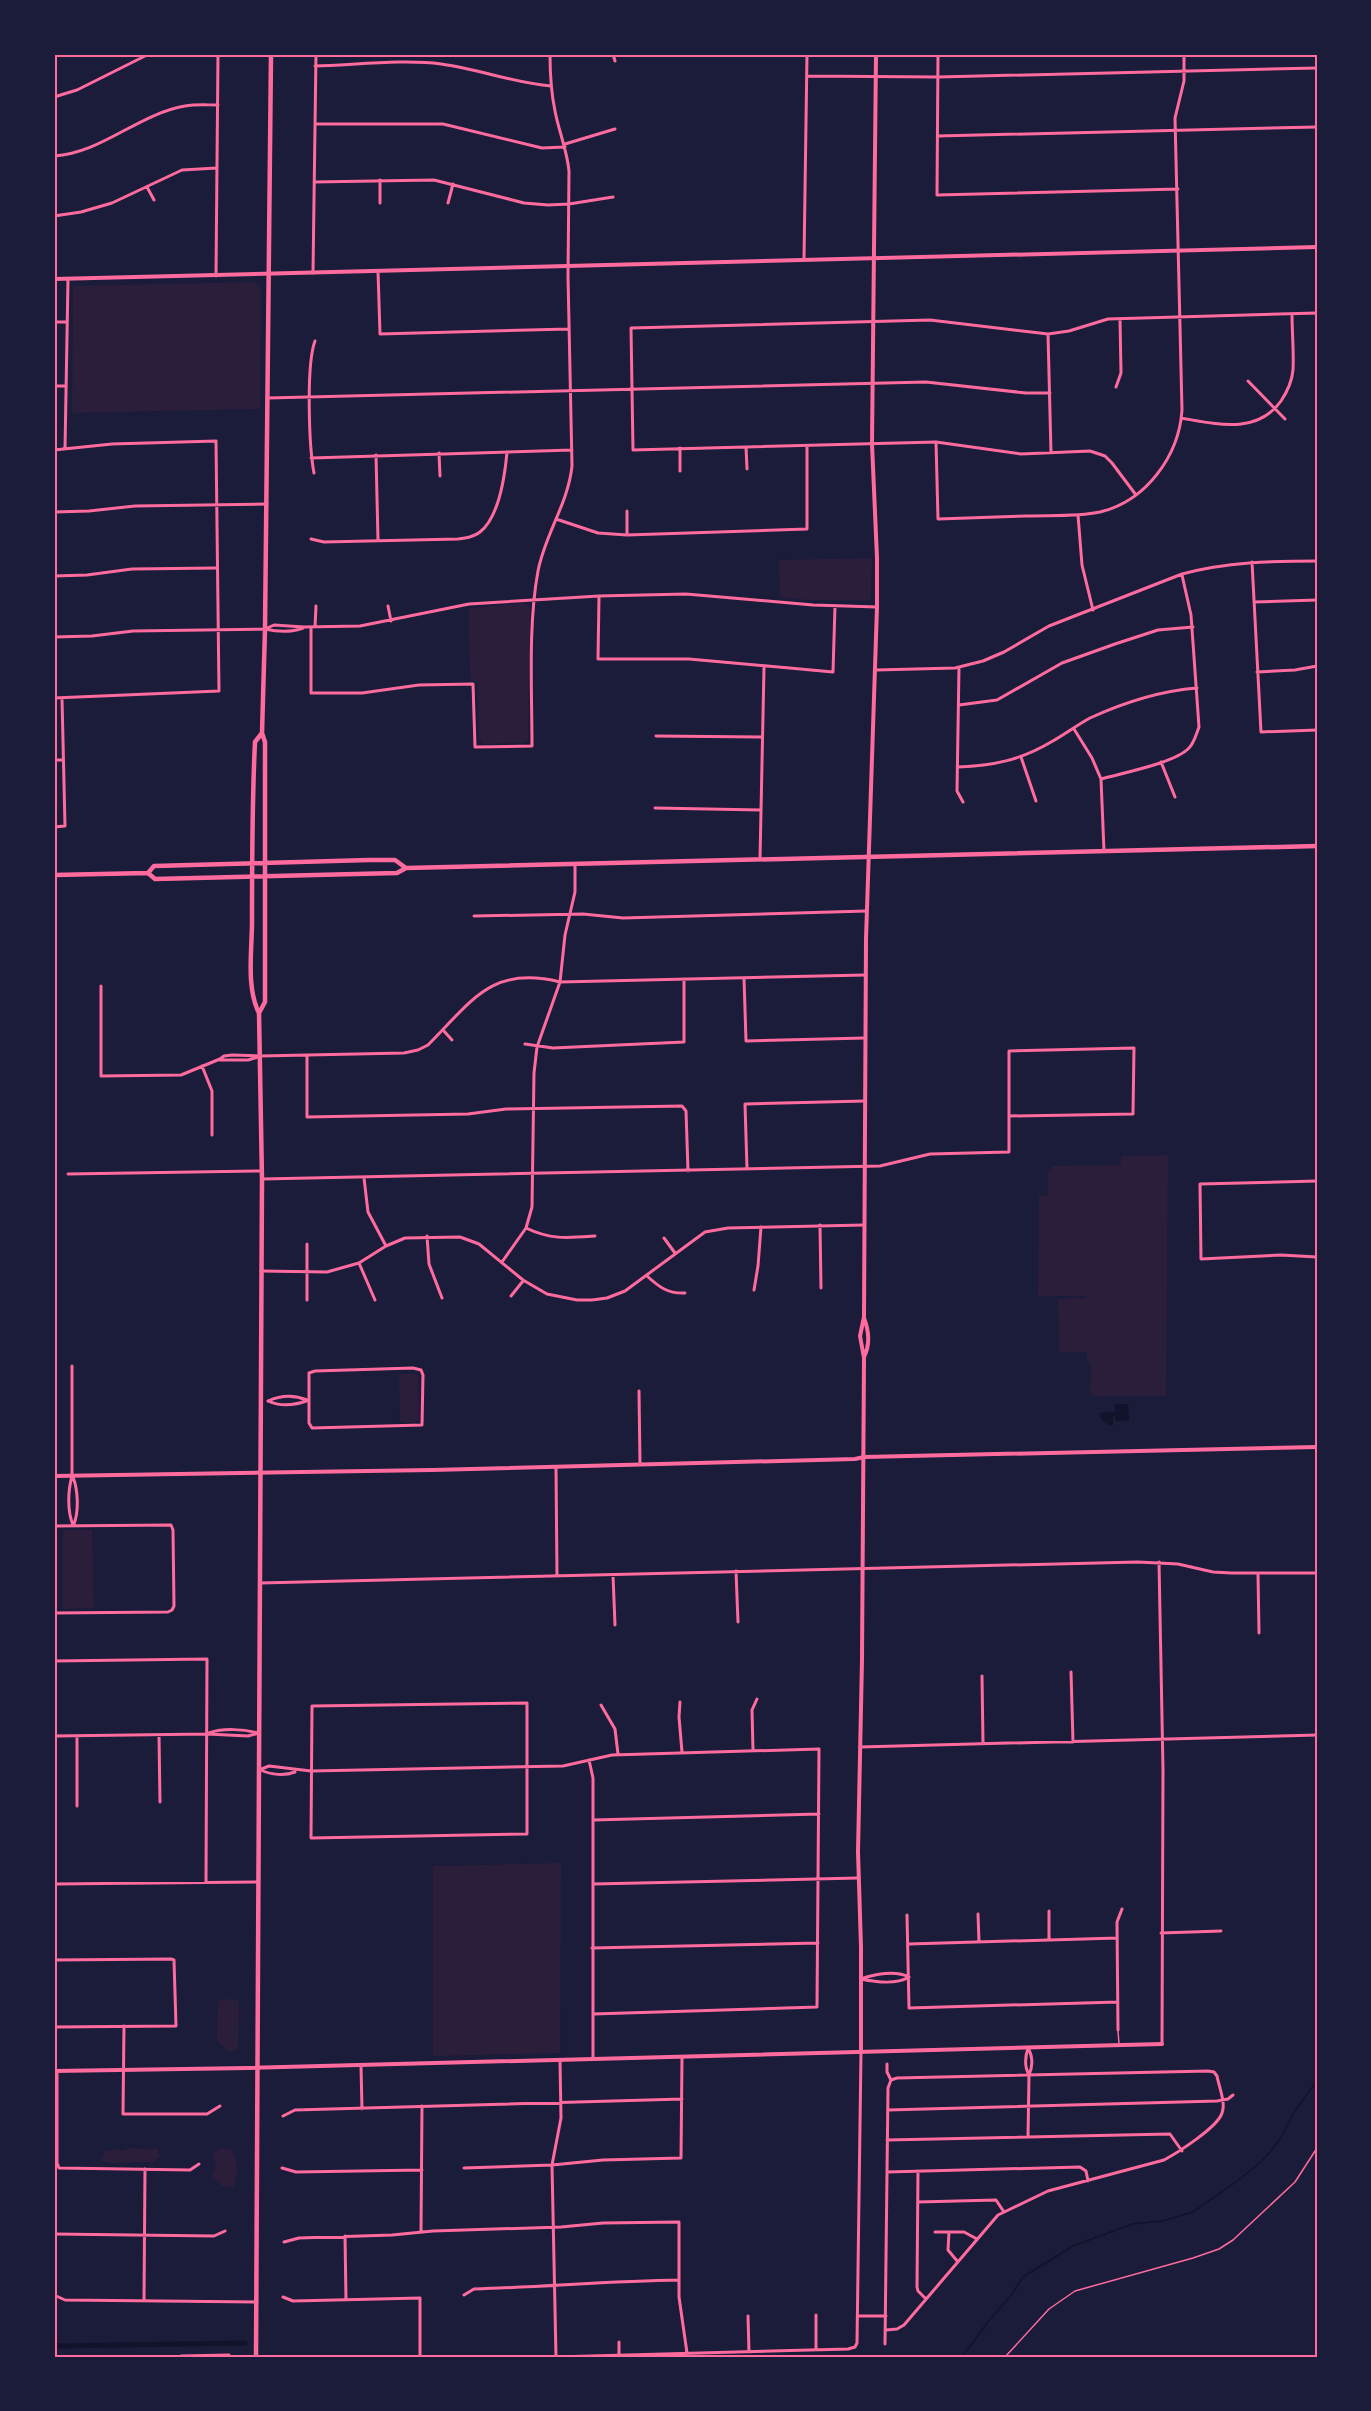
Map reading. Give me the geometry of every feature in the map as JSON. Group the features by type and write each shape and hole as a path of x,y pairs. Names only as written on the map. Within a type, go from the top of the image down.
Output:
{"main road":[{"path":"259,1013 265,1002 266,742 262,733 272,54"},
{"path":"256,2357 262,1179 259,1013 254,1003 252,967 251,864 255,742 262,733"},
{"path":"54,875 148,873 154,879 252,878 397,873 406,868 1317,846"},
{"path":"148,873 154,866 395,860 406,868"}],"street":[{"path":"54,97 77,90 149,54"},
{"path":"216,276 218,54"},
{"path":"313,273 316,54"},
{"path":"316,606 311,693 362,693 419,685 474,684 475,747 532,746 534,599 540,562 569,487 572,450 568,267 569,165 555,113 550,54"},
{"path":"613,54 615,61"},
{"path":"804,260 807,54"},
{"path":"560,2060 560,2126 552,2165 555,2357 855,2347 857,2343 861,2052 858,1878 864,1358 868,1349 868,1328 864,1317 865,975 877,607 872,444 876,54"},
{"path":"938,54 937,195 1178,189"},
{"path":"936,442 938,519 1078,515 1110,509 1136,495 1165,464 1174,446 1181,418 1176,108 1184,81 1184,54"},
{"path":"315,66 438,63 464,67 524,84 551,86"},
{"path":"807,76 938,77 1317,68"},
{"path":"54,156 72,154 93,147 186,105 218,105"},
{"path":"315,124 443,124 543,148 565,146 615,129"},
{"path":"938,136 1317,127"},
{"path":"54,216 81,212 112,203 182,170 218,168"},
{"path":"380,180 380,202"},
{"path":"314,182 416,180 453,184 524,203 569,204 613,197"},
{"path":"448,202 453,184"},
{"path":"147,187 154,200"},
{"path":"54,279 1317,247"},
{"path":"378,272 380,334 569,329"},
{"path":"65,449 68,279"},
{"path":"1181,418 1237,425 1254,422 1275,408 1285,394 1291,379 1292,314"},
{"path":"1136,495 1118,468 1097,452 1021,454 936,442 633,450 631,328 942,320 1048,334 1069,332 1098,321 1120,318 1317,314"},
{"path":"1116,387 1121,373 1120,318"},
{"path":"54,322 67,322"},
{"path":"1048,334 1051,453"},
{"path":"314,473 311,458 310,397 311,352 315,341"},
{"path":"1248,381 1285,419"},
{"path":"268,398 939,382 1026,393 1050,393"},
{"path":"54,386 66,386"},
{"path":"54,450 112,444 216,441 219,691 137,693 97,698 54,699"},
{"path":"556,519 598,533 627,535 807,529 807,446"},
{"path":"746,447 747,469"},
{"path":"680,448 680,471"},
{"path":"311,458 572,450"},
{"path":"311,539 324,542 458,539 479,533 490,518 501,491 507,452"},
{"path":"439,453 440,476"},
{"path":"376,455 378,540"},
{"path":"54,512 135,506 267,504"},
{"path":"627,511 627,535"},
{"path":"1078,515 1082,565 1093,610"},
{"path":"876,670 959,667 990,658 1049,626 1182,574 1211,567 1252,562 1317,561"},
{"path":"1252,562 1261,732 1317,730"},
{"path":"54,576 87,575 132,569 216,568"},
{"path":"1101,779 1177,756 1188,749 1198,727 1193,627 1182,574"},
{"path":"54,637 133,632 265,629 274,625 360,626 469,604 599,596 718,595 835,606 877,607"},
{"path":"599,596 598,660 689,660 833,672 835,606"},
{"path":"1254,602 1317,600"},
{"path":"388,606 391,621"},
{"path":"959,705 997,700 1062,663 1115,644 1158,630 1193,627"},
{"path":"1257,672 1317,666"},
{"path":"959,667 957,790 963,802"},
{"path":"760,860 764,668"},
{"path":"958,767 998,764 1021,757 1089,719 1151,694 1197,688"},
{"path":"54,827 65,826 62,698"},
{"path":"1074,729 1092,758 1101,779 1104,851"},
{"path":"656,736 762,736"},
{"path":"1021,757 1036,801"},
{"path":"54,760 63,760"},
{"path":"1161,762 1175,796"},
{"path":"655,808 760,810"},
{"path":"502,1263 526,1228 532,1207 537,1047 560,982 565,935 575,892 575,864"},
{"path":"474,916 596,914 624,918 866,911"},
{"path":"101,986 101,1076 176,1076 224,1056 232,1055 411,1052 424,1048 477,996 500,982 524,977 560,982 865,975"},
{"path":"744,978 746,1041 865,1038"},
{"path":"525,1044 552,1048 684,1042 684,979"},
{"path":"443,1030 452,1040"},
{"path":"262,1179 880,1166 930,1154 1009,1152 1009,1116 1009,1051 1134,1048 1133,1114 1009,1116"},
{"path":"307,1055 307,1117 468,1114 534,1108 685,1107 688,1170"},
{"path":"202,1066 212,1091 212,1135"},
{"path":"747,1169 745,1104 865,1101"},
{"path":"68,1174 261,1171"},
{"path":"364,1178 368,1212 386,1246"},
{"path":"1317,1181 1200,1184 1201,1259 1281,1255 1317,1257"},
{"path":"261,1271 327,1272 359,1263 386,1246 405,1238 460,1237 479,1244 523,1280 555,1297 592,1300 615,1296 647,1276 705,1232 718,1229 761,1227 864,1225"},
{"path":"820,1226 821,1288"},
{"path":"754,1290 761,1227"},
{"path":"526,1228 544,1236 565,1238 595,1236"},
{"path":"427,1236 429,1264 442,1298"},
{"path":"664,1238 675,1253"},
{"path":"307,1244 307,1300"},
{"path":"359,1263 375,1300"},
{"path":"647,1276 662,1289 675,1294 685,1293"},
{"path":"511,1296 523,1280"},
{"path":"72,1366 70,1517 73,1525"},
{"path":"421,1370 423,1375 422,1425 312,1428 309,1423 309,1400 309,1373 315,1371 421,1370"},
{"path":"639,1391 640,1465"},
{"path":"299,1396 309,1400 299,1404 277,1405 268,1401 277,1397 299,1396"},
{"path":"54,1476 556,1467 843,1459 864,1456 1317,1447"},
{"path":"556,1467 557,1576"},
{"path":"72,1476 76,1484 76,1517 73,1525"},
{"path":"70,1496 76,1496"},
{"path":"54,1526 171,1525 173,1530 172,1610 54,1613"},
{"path":"199,2164 190,2170 59,2168 57,2163 56,2071 259,2068 1162,2044 1163,1739 1159,1562"},
{"path":"260,1583 1159,1562 1213,1572 1317,1573"},
{"path":"736,1571 738,1622"},
{"path":"1258,1573 1259,1632"},
{"path":"613,1575 615,1625"},
{"path":"54,1661 207,1659 206,1882"},
{"path":"1071,1672 1073,1742"},
{"path":"982,1676 983,1744"},
{"path":"753,1750 752,1710 757,1699"},
{"path":"680,1702 682,1752"},
{"path":"527,1703 527,1767 527,1834 311,1838 312,1706 527,1703"},
{"path":"600,1705 615,1729 618,1754"},
{"path":"54,1736 207,1734 248,1736 259,1733"},
{"path":"159,1735 160,1802"},
{"path":"77,1736 77,1806"},
{"path":"859,1747 1317,1736"},
{"path":"259,1770 269,1766 280,1766 297,1771 568,1766 618,1754 819,1749 817,2007 593,2013"},
{"path":"589,1760 593,1778 593,2059"},
{"path":"259,1770 268,1773 290,1774 297,1771"},
{"path":"593,1820 819,1814"},
{"path":"593,1884 858,1878"},
{"path":"54,1884 259,1882"},
{"path":"1118,2030 1117,1922 1122,1909"},
{"path":"1049,1911 1049,1940"},
{"path":"978,1914 979,1942"},
{"path":"907,1915 909,2008 1118,2002"},
{"path":"1161,1933 1221,1931"},
{"path":"908,1944 1117,1938"},
{"path":"592,1948 818,1943"},
{"path":"54,1960 174,1960 176,2026 54,2027"},
{"path":"861,1979 871,1975 903,1974 909,1977"},
{"path":"861,1979 872,1982 903,1981 909,1977"},
{"path":"124,2026 123,2114 207,2114 220,2106"},
{"path":"1028,2048 1026,2067 1029,2075 1028,2137"},
{"path":"464,2168 681,2158 682,2057"},
{"path":"885,2344 888,2088 891,2080 887,2072 887,2064"},
{"path":"362,2065 362,2109"},
{"path":"885,2330 897,2330 904,2325 994,2218 1048,2191 1156,2163 1182,2151 1221,2117 1222,2101 1214,2072 891,2080"},
{"path":"888,2109 1222,2101 1233,2095"},
{"path":"283,2116 295,2110 681,2099"},
{"path":"421,2232 422,2106"},
{"path":"887,2140 1170,2134 1182,2151"},
{"path":"887,2172 1080,2167 1086,2171 1089,2181"},
{"path":"282,2168 296,2172 422,2170"},
{"path":"144,2300 146,2169"},
{"path":"918,2171 917,2287 926,2299"},
{"path":"918,2202 996,2200 1000,2202 1004,2212"},
{"path":"285,2242 299,2238 554,2228 603,2223 679,2222 680,2307 686,2334 687,2353"},
{"path":"54,2234 214,2236 225,2231"},
{"path":"935,2232 969,2233 977,2239"},
{"path":"949,2232 948,2250 958,2262"},
{"path":"345,2236 346,2300"},
{"path":"464,2295 474,2289 555,2287 605,2281 679,2280"},
{"path":"54,2295 65,2300 256,2302"},
{"path":"283,2297 293,2301 420,2298 420,2357"},
{"path":"816,2315 816,2350"},
{"path":"748,2316 749,2352"},
{"path":"857,2316 886,2316"},
{"path":"619,2342 619,2355"},
{"path":"181,2356 229,2355"}],"lane":[{"path":"1118,2030 1119,2045"},
{"path":"1005,2357 1049,2308 1075,2291 1192,2258 1219,2249 1233,2240 1295,2182 1317,2148"}],"shaded area":[{"path":"254,282 261,289 260,409 72,413 73,286"},
{"path":"872,558 871,597 868,601 780,597 779,560"},
{"path":"525,603 530,608 528,740 525,743 483,744 479,739 478,684 470,678 469,608"},
{"path":"1168,1155 1166,1396 1094,1396 1090,1392 1091,1366 1087,1360 1087,1352 1059,1352 1058,1299 1086,1298 1086,1296 1038,1296 1039,1196 1048,1196 1048,1171 1053,1166 1121,1165 1121,1156"},
{"path":"399,1374 418,1376 419,1419 416,1422 400,1422"},
{"path":"1115,1404 1128,1404 1129,1420 1116,1421 1113,1416 1113,1425 1102,1420 1099,1413 1115,1412"},
{"path":"63,1530 92,1530 94,1608 63,1609"},
{"path":"561,1863 560,2053 433,2056 433,1866"},
{"path":"222,1999 237,2000 239,2003 238,2047 234,2051 227,2051 217,2040 218,2002"},
{"path":"130,2148 152,2150 157,2148 160,2156 153,2163 101,2161 104,2151 118,2149 122,2151"},
{"path":"221,2149 231,2150 235,2157 237,2173 233,2187 222,2186 211,2176 216,2167 213,2153"}],"waterway":[{"path":"962,2357 1023,2277 1073,2246 1132,2224 1163,2221 1193,2212 1240,2179 1270,2152 1317,2081"},
{"path":"54,2346 245,2343"}]}
